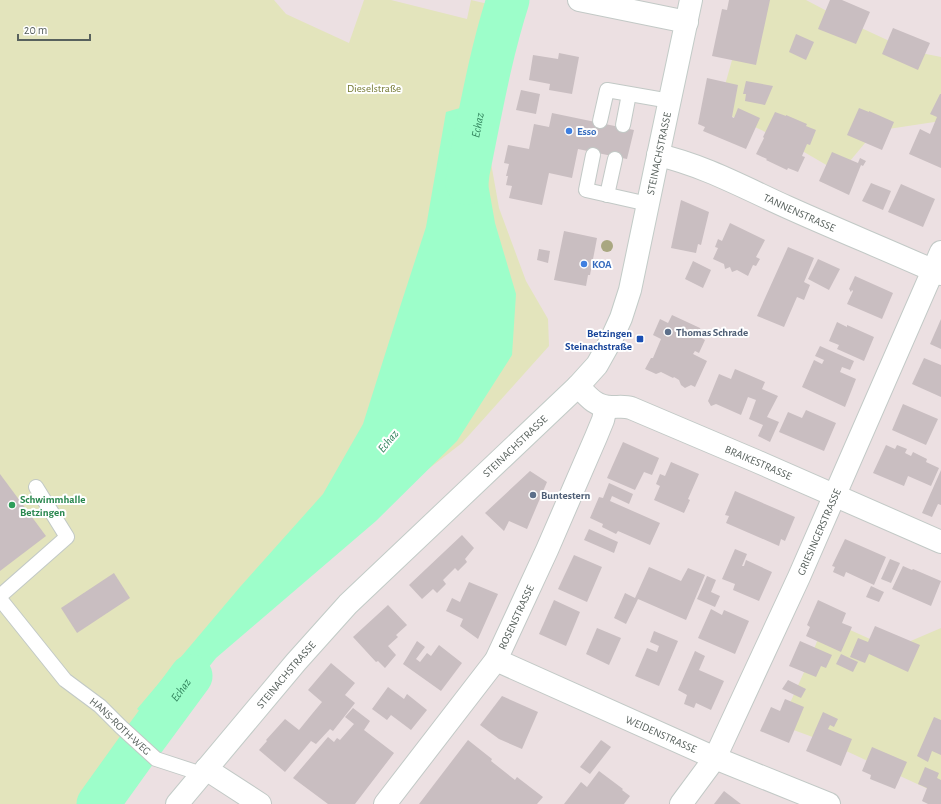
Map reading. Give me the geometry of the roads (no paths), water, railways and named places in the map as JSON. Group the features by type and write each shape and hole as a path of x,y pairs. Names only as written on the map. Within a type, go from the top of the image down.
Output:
{"street":[{"path":"579,0 686,22"},
{"name":"STEINACHSTRASSE","path":"177,804 296,662 348,604 578,386 596,365 611,340 630,290 691,0"},
{"name":"TANNENSTRASSE","path":"658,155 696,166 794,210 938,265"},
{"name":"GRIESINGERSTRASSE","path":"681,804 715,758 799,577 834,495 938,265"},
{"path":"578,386 595,403 606,407"},
{"name":"BRAIKESTRASSE","path":"606,407 626,406 631,408 941,542"},
{"name":"ROSENSTRASSE","path":"385,804 496,660 596,437 603,420 606,407"},
{"name":"WEIDENSTRASSE","path":"496,660 715,758 828,804"},
{"path":"204,772 260,804"}],"lane":[{"path":"600,121 607,90 670,101"},
{"path":"623,125 629,94"},
{"path":"593,155 586,190 648,204"},
{"path":"607,195 615,159"},
{"path":"0,597 67,537 36,487"},
{"name":"HANS-ROTH-WEG","path":"0,597 65,680 100,706 156,759 204,772"}],"water":[{"path":"474,104 495,223 516,294 512,355 457,441 376,521 216,658 160,728 137,709 240,587 323,494 363,424 426,227 446,112"}],"waterway":[{"name":"Echaz","path":"467,183 481,108 508,0"},
{"name":"Echaz","path":"98,804 191,676"}],"place":[{"name":"Esso","path":"569,131"},
{"name":"KOA","path":"584,264"},
{"name":"Thomas Schrade","path":"668,332"},
{"name":"Betzingen Steinachstraße","path":"640,339"},
{"name":"Buntestern","path":"533,495"},
{"name":"Schwimmhalle Betzingen","path":"12,505"}],"park label":[{"name":"Dieselstraße","path":"374,88"}]}
